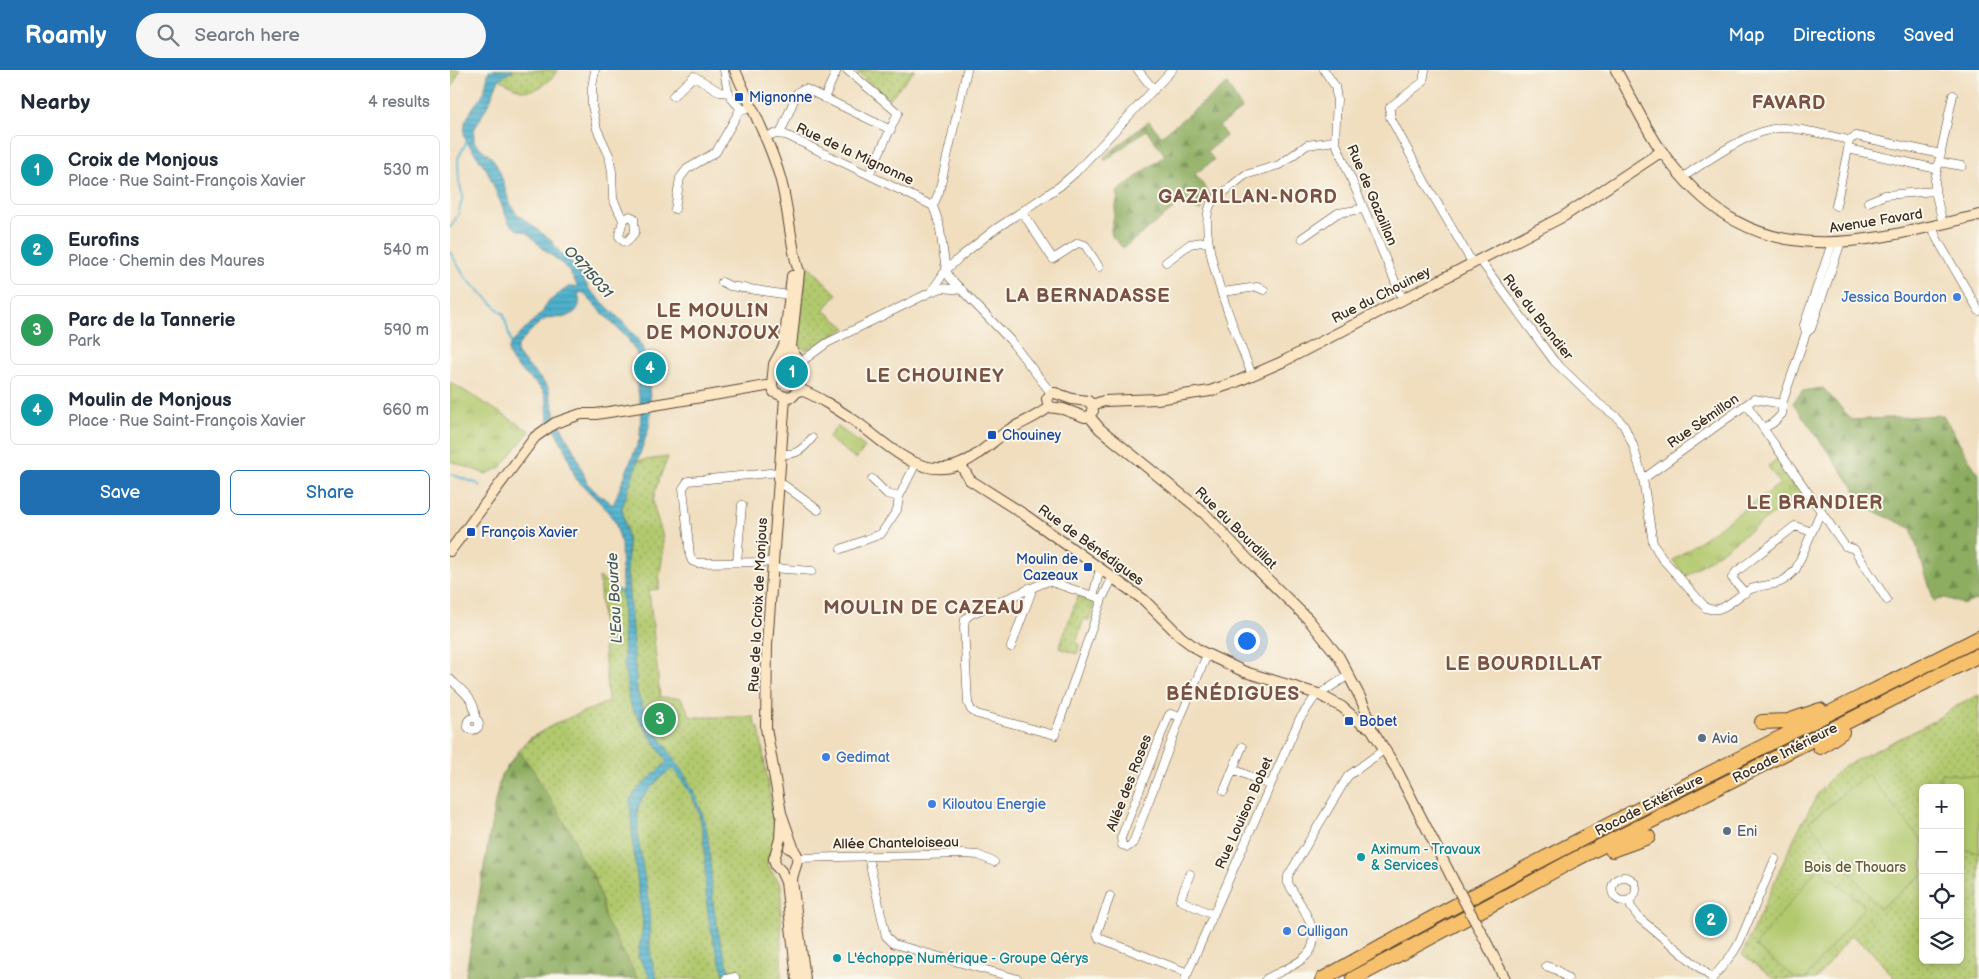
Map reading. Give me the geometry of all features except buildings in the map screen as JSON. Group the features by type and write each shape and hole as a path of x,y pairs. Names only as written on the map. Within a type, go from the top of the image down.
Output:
{"highway":[{"name":"Rocade Extérieure","path":"1323,979 1425,922 1547,858 1979,638"},
{"name":"Rocade Intérieure","path":"1353,979 1526,886 1979,655"},
{"path":"1762,722 1788,721 1820,710 1850,695 1870,693"},
{"path":"1820,747 1874,707"},
{"path":"1547,858 1559,843 1596,822"},
{"path":"1526,886 1576,868 1608,852 1648,837"}],"street":[{"path":"595,70 592,87 593,112 600,136 609,154 613,199 623,220"},
{"path":"724,70 732,101 746,108"},
{"path":"734,70 746,108 764,137 781,181 796,261 791,347 797,358 799,389 793,396 785,397 774,392 772,385 774,364 784,346 793,296"},
{"path":"824,98 838,70"},
{"path":"847,70 896,110 897,116 869,175"},
{"path":"967,70 939,192 933,206 939,223 946,270 950,278 1010,340 1051,393"},
{"path":"1138,70 1154,90"},
{"path":"930,292 946,270 994,230 1060,186 1075,173 1172,70"},
{"name":"Rue de Gazaillan","path":"1324,70 1335,86 1337,99 1335,141 1403,300"},
{"name":"Rue du Brandier","path":"1425,70 1423,82 1390,107 1390,117 1424,182 1476,262 1554,361 1624,426 1633,444 1643,479 1653,543 1661,557 1706,608 1711,610 1721,608 1745,593"},
{"name":"Avenue Favard","path":"1616,70 1662,151 1682,178 1702,198 1723,214 1739,224 1760,233 1797,242 1836,243 1979,216"},
{"path":"673,96 694,76 720,92 729,93"},
{"path":"780,134 794,101 801,90 806,89 891,130"},
{"path":"1943,224 1935,191 1935,180 1953,94"},
{"path":"675,210 680,178 687,169 716,152 746,108"},
{"path":"1682,178 1736,145 1766,130 1783,128 1849,140 1856,136 1879,141 1911,148 1939,162"},
{"name":"Rue de la Mignonne","path":"764,137 769,134 780,134 933,206"},
{"path":"1836,206 1849,140"},
{"path":"1252,375 1235,333 1208,241 1206,222 1208,208 1212,202 1250,173 1279,165 1307,146 1335,141"},
{"path":"1876,155 1879,141"},
{"path":"1908,162 1911,148"},
{"path":"1848,149 1908,162 1939,162 1962,166"},
{"name":"Rue du Chouiney","path":"1092,405 1104,401 1188,396 1226,386 1282,362 1564,216 1662,151"},
{"path":"1868,202 1885,195 1935,191"},
{"path":"1302,238 1338,213 1363,209"},
{"path":"1022,212 1053,259 1078,243 1085,245 1099,267"},
{"path":"1932,226 1937,239 1979,311"},
{"path":"1166,262 1190,244 1208,241"},
{"path":"1764,428 1782,414 1782,404 1806,333 1804,325 1836,243"},
{"path":"722,282 730,286 793,296"},
{"path":"1223,292 1257,287 1264,290"},
{"path":"779,357 786,353 797,358 930,292 942,288 962,290"},
{"path":"450,551 535,437 564,421 580,414 596,414 772,385"},
{"path":"799,389 832,406 891,448 916,463 939,468 960,464 1007,431 1049,407 1063,409 1085,417 1089,416 1092,412 1092,405 1088,401 1072,399 1055,392 1051,393"},
{"path":"1049,407 1047,399 1051,393"},
{"name":"Rue de la Croix de Monjous","path":"785,397 767,645 766,728 781,813 796,854"},
{"name":"Rue Sémillon","path":"1643,479 1758,399 1782,404"},
{"path":"1747,405 1845,546 1854,549 1887,600"},
{"name":"Rue du Bourdillat","path":"1089,416 1100,429 1204,513 1321,632 1349,675 1371,722 1371,728"},
{"path":"781,454 793,455 801,451 812,438"},
{"path":"841,549 881,534 898,510 899,497 916,463"},
{"name":"Rue de Bénédigues","path":"960,464 970,480 1030,518 1151,606 1181,637 1207,655 1245,672 1318,694 1342,707 1362,724 1371,728"},
{"path":"780,472 691,481 684,485 690,559 697,563 737,562 812,571"},
{"path":"872,479 888,494 899,497"},
{"path":"779,485 784,485 818,510"},
{"path":"737,562 742,505"},
{"path":"1812,532 1795,526 1736,572 1732,578 1745,593 1754,588 1776,584 1790,576 1796,569 1812,532 1821,511"},
{"path":"1092,596 1100,569"},
{"path":"1102,599 1053,581 1043,582 971,614 966,619 964,627 968,703 971,710 977,714 1055,734 1102,599 1113,578"},
{"path":"1011,647 1031,593 1029,588"},
{"name":"Allée des Roses","path":"1181,716 1170,714 1168,717 1121,838 1122,845 1128,847 1133,843 1181,716 1207,655"},
{"name":"Rue Louison Bobet","path":"1187,976 1299,720 1318,694 1349,675"},
{"path":"450,679 471,700 475,710 475,718"},
{"path":"1371,728 1385,749 1505,979"},
{"path":"1224,791 1242,747"},
{"path":"1266,979 1305,957 1311,949 1314,940 1312,926 1288,883 1288,876 1348,776 1385,749"},
{"path":"1233,769 1270,785"},
{"name":"Rue de la Croix de Monjous","path":"777,852 781,813"},
{"path":"797,979 786,882 781,871 774,863 777,852 784,847 796,854 798,863 793,870 792,881 805,979"},
{"name":"Allée Chanteloiseau","path":"796,854 868,856 964,854 978,855 994,862"},
{"path":"868,856 886,936 894,944 1018,979"},
{"path":"1628,901 1640,919 1712,979 1739,943 1775,859"},
{"path":"781,871 793,870"},
{"path":"1176,908 1190,874"},
{"path":"1110,896 1097,933 1099,938 1187,976"},
{"path":"1180,900 1213,914"},
{"path":"1546,966 1557,970 1568,979"},
{"path":"726,979 735,977"}],"green space":[{"path":"450,70 460,70 450,92"},
{"path":"493,70 558,70 542,86 527,91 517,89 492,76"},
{"path":"854,70 915,70 889,99"},
{"path":"1227,84 1242,109 1219,126 1226,136 1207,151 1214,160 1195,174 1211,196 1207,199 1201,211 1180,204 1123,248 1112,236 1111,230 1118,196 1117,192 1165,155 1146,130 1105,161 1104,157 1149,121 1161,136"},
{"path":"807,264 837,294 824,310 846,328 806,350 797,345"},
{"path":"450,382 530,431 500,468 486,474 450,461"},
{"path":"1823,388 1852,420 1943,415 1979,476 1979,599 1964,604 1945,598 1934,601 1911,528 1869,509 1793,403 1802,391"},
{"path":"837,426 865,447 856,459 828,438"},
{"path":"668,457 654,495 655,511 663,538 659,589 649,590 660,697 681,698 691,717 754,717 755,724 759,728 776,832 767,865 781,885 781,979 638,979 605,919 595,878 579,855 574,838 542,787 535,772 519,751 549,727 608,702 599,577 620,591 629,590 627,571 628,542 622,508 637,461"},
{"path":"1778,458 1803,493 1685,577 1673,560 1780,484 1768,466"},
{"path":"1078,596 1094,603 1089,621 1084,619 1076,643 1080,644 1077,654 1059,648"},
{"name":"Bois de Thouars","path":"1979,695 1979,979 1895,979 1871,951 1851,935 1816,979 1774,979 1742,955 1795,836 1819,792 1842,767 1927,725 1963,702"},
{"path":"561,721 565,824 574,838 579,855 595,878 605,919 638,979 465,979 501,775 530,738"},
{"path":"1941,773 1979,777 1979,852 1964,850 1964,784 1940,784"},
{"path":"1867,774 1919,837 1919,877 1880,909 1809,822"},
{"path":"1818,868 1865,906 1805,979 1796,979 1755,946"}],"water":[{"path":"489,70 514,70 499,79 490,101 474,130 474,142 493,159 500,172 509,201 516,213 551,240 561,254 576,266 589,289 620,319 643,348 651,408 649,427 622,508 628,542 627,571 637,690 642,705 657,734 686,777 700,807 709,845 715,917 731,974 726,979 709,922 704,838 699,814 691,796 673,768 661,777 642,798 638,808 638,839 649,903 650,953 657,979 651,979 638,956 643,924 633,847 630,800 636,791 667,762 633,710 629,700 624,663 621,543 615,522 606,509 576,479 566,451 548,421 547,403 544,393 514,364 510,357 511,344 543,311 547,303 568,287 575,287 577,285 569,271 560,262 540,246 528,233 516,229 509,223 487,170 466,141 464,134 465,122 484,93","holes":["582,292 628,339 636,352 641,367 636,378 641,409 640,438 613,505 587,483 577,457 556,417 548,387 517,354 517,347 542,321 548,318 563,318 573,314 579,305 578,294"]}],"waterway":[{"name":"L'Eau Bourde","path":"450,228 458,215 463,196 459,182 458,158 467,141"},
{"name":"L'Eau Bourde","path":"450,252 465,277 504,315 512,346"},
{"path":"450,474 480,486"},
{"path":"612,587 622,594"}],"place":[{"name":"Mignonne","path":"739,97"},
{"name":"Jessica Bourdon","path":"1957,297"},
{"name":"Moulin de Monjous","path":"650,368"},
{"name":"Croix de Monjous","path":"792,372"},
{"name":"Chouiney","path":"992,435"},
{"name":"François Xavier","path":"471,532"},
{"name":"Moulin de Cazeaux","path":"1088,567"},
{"name":"Parc de la Tannerie","path":"660,719"},
{"name":"Bobet","path":"1349,721"},
{"name":"Avia","path":"1702,738"},
{"name":"Gedimat","path":"826,757"},
{"name":"Kiloutou Energie","path":"932,804"},
{"name":"Eni","path":"1727,831"},
{"name":"Aximum - Travaux & Services","path":"1361,857"},
{"name":"Eurofins","path":"1711,920"},
{"name":"Culligan","path":"1287,931"},
{"name":"L'échoppe Numérique - Groupe Qérys","path":"837,958"}],"district":[{"name":"FAVARD","path":"1789,103"},
{"name":"GAZAILLAN-NORD","path":"1248,197"},
{"name":"LA BERNADASSE","path":"1088,296"},
{"name":"LE MOULIN DE MONJOUX","path":"713,322"},
{"name":"LE CHOUINEY","path":"935,376"},
{"name":"LE BRANDIER","path":"1815,503"},
{"name":"MOULIN DE CAZEAU","path":"924,608"},
{"name":"LE BOURDILLAT","path":"1524,664"},
{"name":"BÉNÉDIGUES","path":"1233,694"}],"water label":[{"name":"O9715031","path":"588,272"}]}
